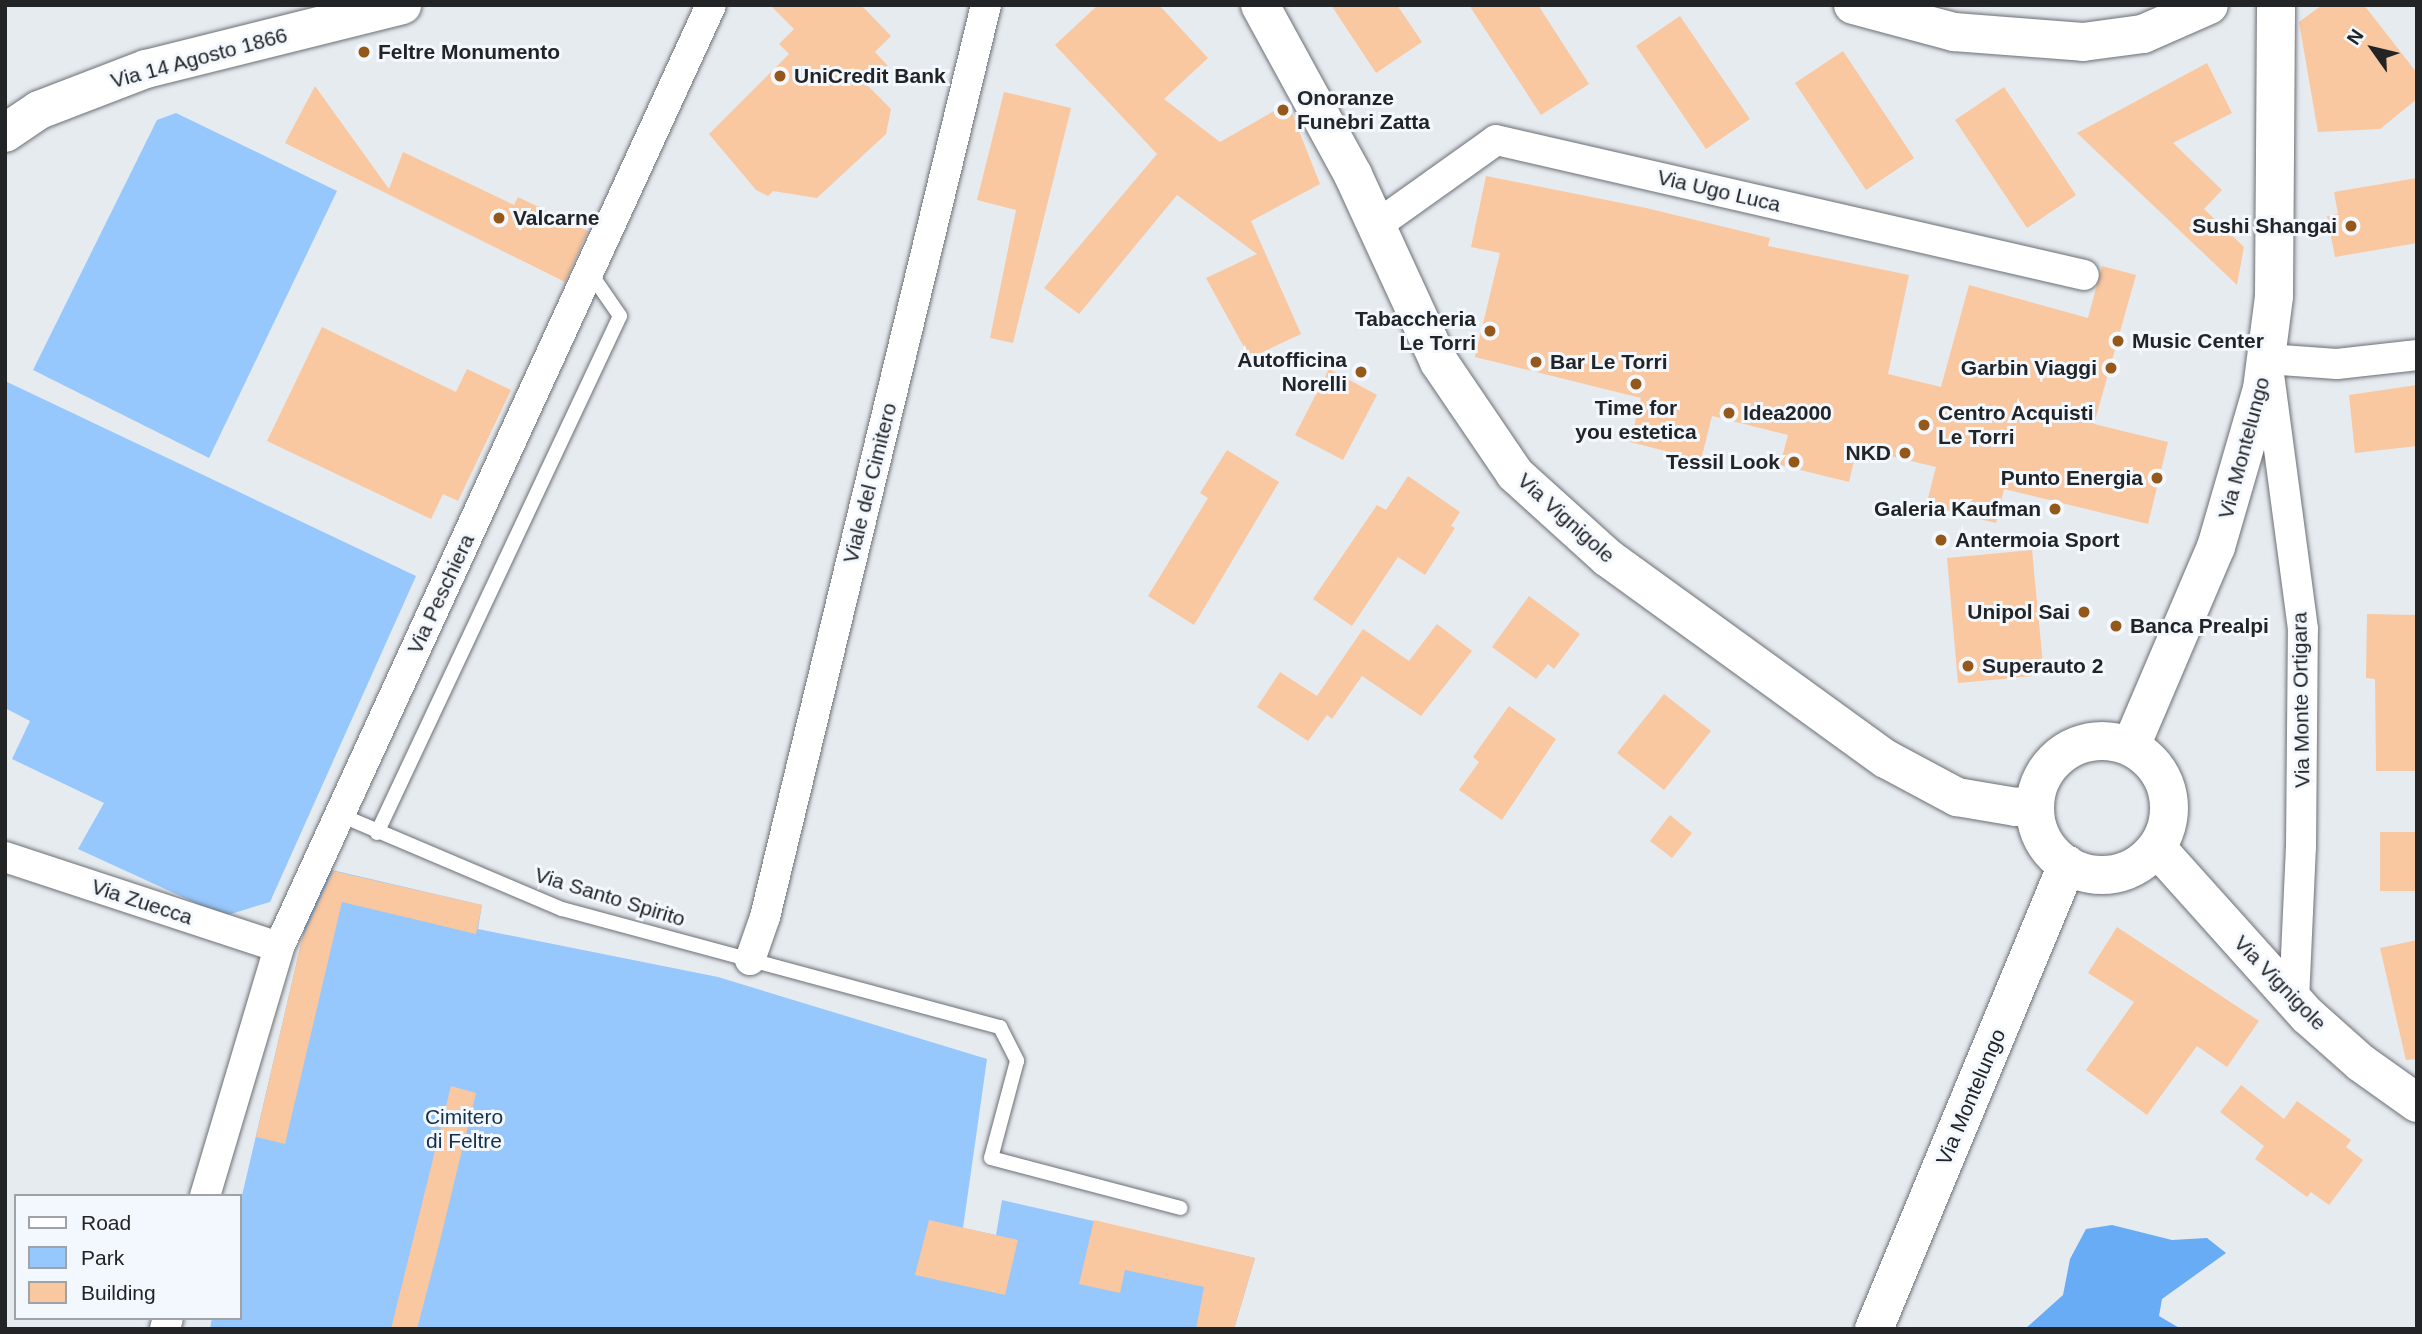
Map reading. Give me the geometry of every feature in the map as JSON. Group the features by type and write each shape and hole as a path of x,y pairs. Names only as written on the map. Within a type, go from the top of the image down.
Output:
{"main road":[{"name":"Via 14 Agosto 1866","path":"5,133 39,110 146,69 402,5"},
{"name":"Via Vignigole","path":"1260,5 1377,225 1439,362 1471,415 1515,474 1552,510 1764,674 1886,759 1957,797 2016,807 2035,805"},
{"path":"1853,5 1954,32 2083,42 2143,34 2209,5"},
{"name":"Via Montelungo","path":"2131,746 2216,547 2267,359 2274,296 2276,5"},
{"path":"2109,740 2131,746 2160,772 2168,791 2168,820 2157,848 2124,871 2085,873 2067,865 2043,839 2035,805 2050,764 2067,750 2109,740"},
{"name":"Via Vignigole","path":"2157,848 2294,1000 2361,1063 2417,1103"},
{"name":"Via Montelungo","path":"1874,1329 2067,865"}],"street":[{"name":"Via Peschiera","path":"206,1194 279,947 338,814 591,274 711,5"},
{"name":"Viale del Cimitero","path":"750,960 765,918 986,5"},
{"name":"Via Ugo Luca","path":"1377,225 1496,140 2084,275"},
{"path":"2267,359 2337,364 2417,355"},
{"name":"Via Monte Ortigara","path":"2267,359 2303,629 2301,847 2294,1000"},
{"name":"Via Zuecca","path":"5,857 279,947"}],"lane":[{"path":"377,833 620,316 591,274"},
{"name":"Via Santo Spirito","path":"338,814 377,833 562,909 1000,1027 1017,1061 991,1158 1180,1208"}],"green space":[{"path":"176,113 337,191 209,458 33,370 157,120"},
{"path":"5,381 416,576 270,902 224,916 78,849 104,803 12,759 30,721 5,708"},
{"name":"Cimitero di Feltre","path":"319,867 482,905 478,929 718,977 987,1059 963,1228 996,1235 1002,1200 1255,1258 1234,1329 210,1329 212,1320 242,1320 242,1195"}],"shaded area":[{"path":"2112,1225 2172,1240 2207,1238 2226,1253 2162,1299 2159,1316 2181,1329 2025,1329 2063,1295 2070,1259 2086,1229"}],"building":[{"path":"770,5 861,5 891,36 875,52 888,66 868,86 891,109 886,134 817,198 773,191 768,196 756,190 709,134 789,54 779,44 794,29"},
{"path":"1098,5 1159,5 1208,58 1164,99 1220,142 1288,103 1320,184 1251,221 1301,334 1250,358 1206,278 1257,254 1177,195 1079,314 1044,288 1157,154 1055,45"},
{"path":"1331,5 1397,5 1422,42 1376,73"},
{"path":"1469,5 1538,5 1589,84 1541,115"},
{"path":"2322,5 2364,5 2417,73 2417,99 2380,129 2318,132 2299,22"},
{"path":"1680,16 1750,119 1706,149 1636,46"},
{"path":"1843,51 1914,158 1866,190 1795,83"},
{"path":"2207,63 2232,113 2173,143 2222,190 2204,209 2244,247 2237,285 2077,133"},
{"path":"315,86 389,189 403,152 514,205 518,197 588,231 565,282 285,143"},
{"path":"2004,87 2076,195 2027,228 1955,120"},
{"path":"1004,92 1071,108 1013,343 990,338 1016,210 977,200"},
{"path":"1486,176 1646,208 1770,238 1768,246 1909,275 1888,374 1941,387 1969,285 2088,318 2102,266 2136,275 2094,424 2168,442 2148,524 2004,489 1996,523 1926,506 1936,467 1857,448 1849,482 1780,465 1788,435 1712,416 1701,460 1630,442 1641,398 1475,357 1500,253 1471,247"},
{"path":"2417,178 2417,243 2335,257 2327,216 2338,214 2334,192"},
{"path":"322,327 456,392 467,369 511,390 458,501 443,494 431,519 267,441"},
{"path":"1329,369 1377,395 1343,460 1295,435"},
{"path":"2417,385 2417,446 2355,453 2349,395"},
{"path":"1227,450 1279,482 1194,625 1148,596 1208,498 1200,493"},
{"path":"1408,476 1460,512 1451,526 1455,528 1425,575 1398,557 1352,626 1313,599 1377,505 1386,510"},
{"path":"2032,550 2044,675 1958,683 1947,558"},
{"path":"1529,596 1580,634 1554,669 1548,664 1536,679 1492,647"},
{"path":"2367,614 2417,615 2417,771 2376,771 2375,679 2366,678"},
{"path":"1437,624 1472,651 1421,716 1362,676 1332,719 1327,715 1308,741 1257,707 1280,672 1317,696 1363,629 1409,661"},
{"path":"1664,694 1711,731 1664,790 1617,753"},
{"path":"1509,706 1556,739 1502,820 1459,790 1479,762 1473,757"},
{"path":"1670,815 1692,833 1672,858 1650,841"},
{"path":"2380,832 2417,832 2417,891 2380,891"},
{"path":"333,871 482,905 476,934 342,902 285,1144 256,1137 302,939"},
{"path":"2117,927 2259,1021 2227,1067 2197,1046 2147,1115 2086,1070 2134,1002 2088,973"},
{"path":"2417,940 2417,1059 2406,1060 2380,948"},
{"path":"2241,1085 2284,1119 2297,1101 2351,1140 2346,1147 2363,1160 2329,1205 2311,1192 2307,1197 2255,1159 2264,1146 2220,1112"},
{"path":"451,1086 476,1093 438,1249 417,1329 391,1329"},
{"path":"929,1220 1018,1240 1005,1295 915,1275"},
{"path":"1094,1220 1255,1258 1234,1329 1196,1329 1204,1287 1125,1270 1120,1293 1079,1284"}],"place":[{"name":"Feltre Monumento","path":"364,52"},
{"name":"UniCredit Bank","path":"780,76"},
{"name":"Onoranze Funebri Zatta","path":"1283,110"},
{"name":"Valcarne","path":"499,218"},
{"name":"Sushi Shangai","path":"2351,226"},
{"name":"Tabaccheria Le Torri","path":"1490,331"},
{"name":"Music Center","path":"2118,341"},
{"name":"Bar Le Torri","path":"1536,362"},
{"name":"Garbin Viaggi","path":"2111,368"},
{"name":"Autofficina Norelli","path":"1361,372"},
{"name":"Time for you estetica","path":"1636,384"},
{"name":"Idea2000","path":"1729,413"},
{"name":"Centro Acquisti Le Torri","path":"1924,425"},
{"name":"NKD","path":"1905,453"},
{"name":"Tessil Look","path":"1794,462"},
{"name":"Punto Energia","path":"2157,478"},
{"name":"Galeria Kaufman","path":"2055,509"},
{"name":"Antermoia Sport","path":"1941,540"},
{"name":"Unipol Sai","path":"2084,612"},
{"name":"Banca Prealpi","path":"2116,626"},
{"name":"Superauto 2","path":"1968,666"}]}
